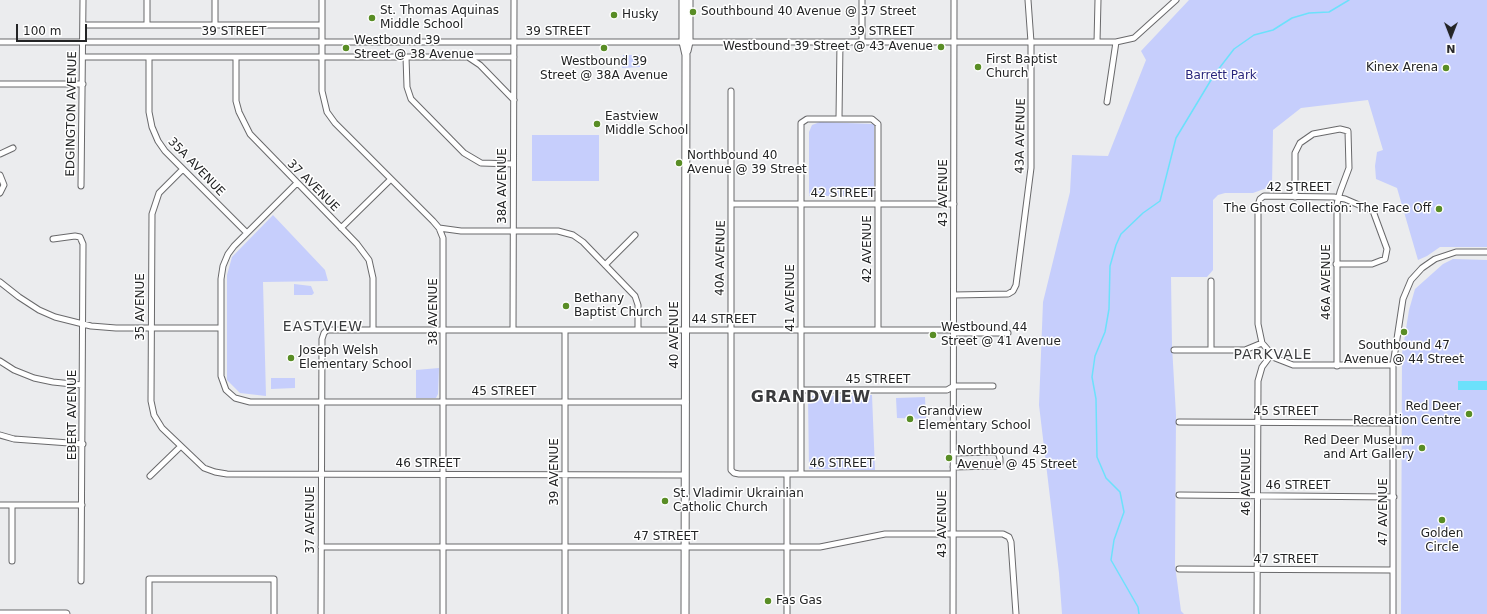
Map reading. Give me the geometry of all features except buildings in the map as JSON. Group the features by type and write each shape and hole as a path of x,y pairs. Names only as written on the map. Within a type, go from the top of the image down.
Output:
{"main road":[{"name":"40 AVENUE","path":"683,0 686,42"},
{"name":"40 AVENUE","path":"685,614 686,42 689,0"},
{"path":"0,614 66,614"}],"street":[{"name":"EDGINGTON AVENUE","path":"81,186 83,0"},
{"path":"147,0 148,25"},
{"path":"215,0 215,25"},
{"name":"38 AVENUE","path":"322,0 322,96 327,112 335,123 439,228 444,245 443,614"},
{"name":"38A AVENUE","path":"513,330 514,0"},
{"path":"862,0 862,42"},
{"name":"43 AVENUE","path":"953,614 954,0"},
{"name":"43A AVENUE","path":"954,295 1010,294 1016,285 1031,168 1031,42 1028,0"},
{"path":"1097,42 1098,0"},
{"name":"39 STREET","path":"0,42 1116,42 1134,38 1176,0"},
{"name":"39 STREET","path":"83,25 322,26"},
{"path":"839,118 840,42"},
{"path":"1107,102 1116,42"},
{"name":"39 STREET","path":"83,57 514,57"},
{"name":"35A AVENUE","path":"149,57 149,112 152,128 165,151 247,233"},
{"name":"37 AVENUE","path":"236,57 236,101 244,124 257,144 364,252 371,265 374,282 373,330"},
{"path":"406,57 406,83 409,95 417,106 466,155 475,161 484,163 513,164"},
{"path":"467,57 480,65 514,100"},
{"path":"0,84 83,84"},
{"name":"40A AVENUE","path":"731,91 732,204 730,465 732,472"},
{"name":"41 AVENUE","path":"801,474 801,128 803,121 810,118 839,118"},
{"name":"42 AVENUE","path":"839,118 872,118 876,121 878,127 878,330"},
{"name":"46A AVENUE","path":"1295,197 1297,147 1308,136 1343,129 1350,134 1350,164 1338,198 1336,264 1337,366"},
{"path":"0,154 13,148"},
{"name":"35 AVENUE","path":"180,447 158,424 152,409 152,214 156,199 161,191 183,169"},
{"path":"0,175 4,185 0,192"},
{"path":"341,228 391,179"},
{"name":"45 STREET","path":"297,183 229,252 223,266 221,376 224,386 230,394 245,402 686,402"},
{"name":"42 STREET","path":"1262,343 1258,324 1258,205 1260,199 1264,196 1338,198 1374,212 1387,253 1385,259 1377,264 1336,264"},
{"name":"42 STREET","path":"732,204 954,204"},
{"path":"439,228 461,231 568,233 580,240 636,298 638,330"},
{"path":"605,265 635,235"},
{"name":"EBERT AVENUE","path":"53,239 75,236 80,237 83,242 81,581"},
{"name":"47 AVENUE","path":"1393,614 1393,365 1403,299 1408,285 1418,271 1435,259 1450,254 1487,252"},
{"path":"1211,281 1211,350"},
{"path":"0,282 39,310 55,317 83,324 104,328 221,328"},
{"name":"44 STREET","path":"326,331 332,329 878,330 1008,333"},
{"name":"39 AVENUE","path":"565,330 565,614"},
{"name":"37 AVENUE","path":"321,614 322,339 326,331"},
{"path":"1174,350 1245,350 1262,343 1271,355 1283,362 1293,365 1393,365"},
{"name":"46 AVENUE","path":"1257,614 1258,378 1262,368 1271,355"},
{"path":"0,361 14,370 34,378 52,382 82,385"},
{"path":"954,386 993,386"},
{"name":"45 STREET","path":"801,390 947,390 954,386"},
{"name":"45 STREET","path":"1178,422 1394,423"},
{"path":"0,435 14,439 83,444"},
{"path":"150,476 180,447"},
{"name":"46 STREET","path":"180,447 200,466 209,471 221,474 685,474"},
{"path":"954,452 994,452 998,454 1000,459 998,464 994,466 954,466"},
{"name":"46 STREET","path":"732,472 736,474 953,474"},
{"path":"787,474 787,614"},
{"name":"46 STREET","path":"1179,495 1394,497"},
{"path":"0,505 82,505"},
{"path":"12,505 12,561"},
{"name":"47 STREET","path":"321,546 823,546 885,534 1003,534 1009,537 1012,544 1016,614"},
{"name":"47 STREET","path":"1179,569 1393,570"},
{"path":"149,614 149,579 274,579 274,614"}],"green space":[{"name":"Barrett Park","path":"1189,0 1487,0 1487,247 1440,247 1418,260 1397,188 1376,179 1375,166 1377,152 1383,150 1368,100 1301,108 1273,130 1272,186 1253,193 1225,193 1218,195 1213,200 1213,270 1207,277 1171,277 1172,346 1176,415 1175,565 1181,611 1184,614 1062,614 1059,573 1039,405 1043,302 1070,192 1072,155 1108,156 1146,60 1141,51"},
{"path":"623,55 640,55 640,67 622,68"},
{"path":"820,122 874,124 874,196 809,196 809,132 812,125"},
{"path":"532,135 599,135 599,181 532,181"},
{"path":"273,215 325,270 328,281 263,282 266,396 240,393 227,380 227,275 232,257"},
{"path":"1453,259 1487,260 1487,614 1401,614 1402,354 1409,310 1415,289 1443,264"},
{"path":"294,284 311,286 314,293 312,295 294,295"},
{"path":"439,368 438,394 436,398 416,398 416,370"},
{"path":"271,378 295,378 295,388 271,389"},
{"path":"872,395 875,470 809,469 808,396"},
{"path":"925,397 926,419 897,418 896,398"}],"shaded area":[{"path":"1458,381 1487,381 1487,390 1458,390"}],"waterway":[{"path":"1139,614 1138,607 1111,560 1114,540 1124,512 1120,492 1106,478 1097,457 1096,399 1092,377 1095,356 1105,332 1109,309 1110,266 1116,245 1121,234 1143,213 1160,201 1176,138 1214,75 1234,49 1254,35 1273,30 1292,18 1309,13 1329,12 1349,0"}],"place":[{"name":"Southbound 40 Avenue @ 37 Street","path":"693,12"},
{"name":"Husky","path":"614,15"},
{"name":"St. Thomas Aquinas Middle School","path":"372,18"},
{"name":"Westbound 39 Street @ 43 Avenue","path":"941,47"},
{"name":"Westbound 39 Street @ 38 Avenue","path":"346,48"},
{"name":"Westbound 39 Street @ 38A Avenue","path":"604,48"},
{"name":"First Baptist Church","path":"978,67"},
{"name":"Kinex Arena","path":"1446,68"},
{"name":"Eastview Middle School","path":"597,124"},
{"name":"Northbound 40 Avenue @ 39 Street","path":"679,163"},
{"name":"The Ghost Collection: The Face Off","path":"1439,209"},
{"name":"Bethany Baptist Church","path":"566,306"},
{"name":"Southbound 47 Avenue @ 44 Street","path":"1404,332"},
{"name":"Westbound 44 Street @ 41 Avenue","path":"933,335"},
{"name":"Joseph Welsh Elementary School","path":"291,358"},
{"name":"Red Deer Recreation Centre","path":"1469,414"},
{"name":"Grandview Elementary School","path":"910,419"},
{"name":"Red Deer Museum and Art Gallery","path":"1422,448"},
{"name":"Northbound 43 Avenue @ 45 Street","path":"949,458"},
{"name":"St. Vladimir Ukrainian Catholic Church","path":"665,501"},
{"name":"Golden Circle","path":"1442,520"},
{"name":"Fas Gas","path":"768,601"}],"district":[{"name":"EASTVIEW","path":"323,327"},
{"name":"PARKVALE","path":"1273,355"},
{"name":"GRANDVIEW","path":"811,398"}]}
